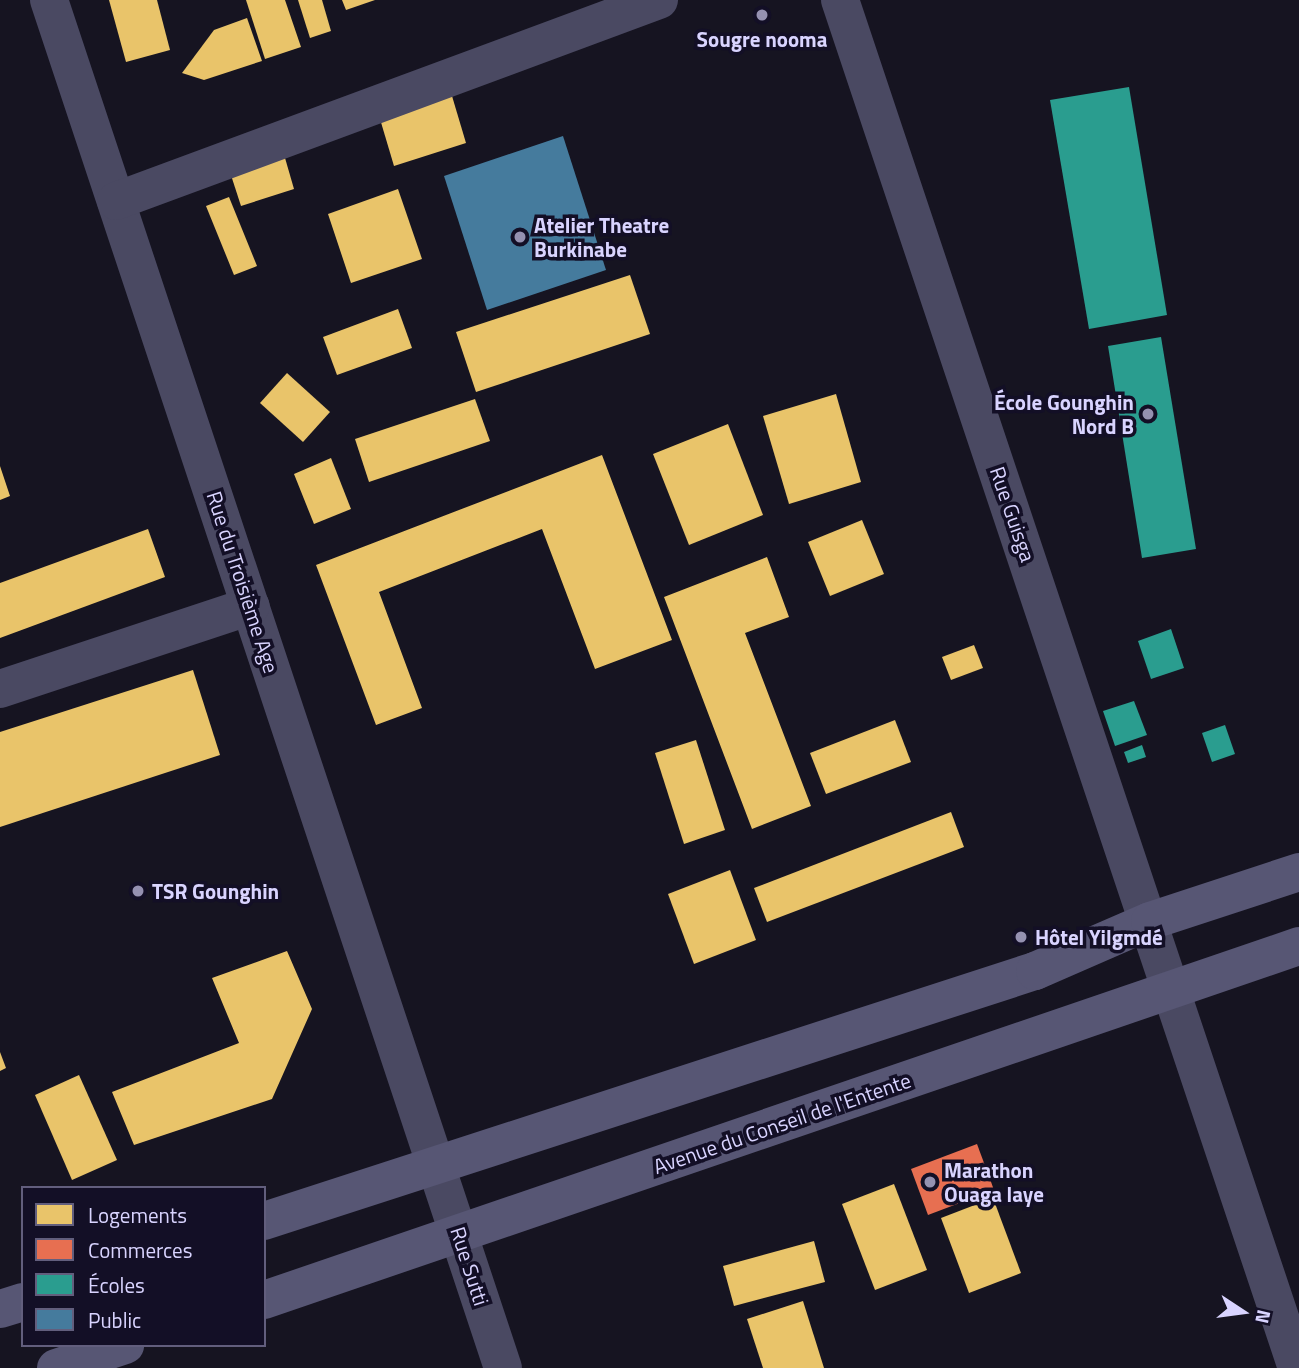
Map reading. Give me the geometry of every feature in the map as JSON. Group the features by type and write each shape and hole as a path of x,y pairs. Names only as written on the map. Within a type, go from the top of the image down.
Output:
{"street":[{"name":"Rue du Troisième Age","path":"49,0 437,1164"},
{"path":"116,201 659,0"},
{"name":"Rue Guisga","path":"840,0 1150,921 1297,1368"},
{"path":"0,690 251,606"},
{"path":"266,1220 1035,971 1150,921 1299,872"},
{"name":"Avenue du Conseil de l'Entente","path":"266,1299 1299,946"},
{"name":"Rue Sutti","path":"437,1164 503,1368"},
{"path":"0,1309 21,1303"},
{"path":"56,1368 119,1347"}],"building: Logements":[{"path":"109,0 157,0 170,50 126,62"},
{"path":"246,0 285,0 301,47 265,59"},
{"path":"298,0 322,0 331,31 310,38"},
{"path":"342,0 375,0 346,10"},
{"path":"247,18 262,61 204,80 182,73 214,30"},
{"path":"452,96 466,143 394,166 380,119"},
{"path":"283,151 294,189 241,206 229,169"},
{"path":"398,189 422,259 351,283 328,214"},
{"path":"229,197 257,266 234,275 206,206"},
{"path":"630,275 650,334 476,392 456,332"},
{"path":"398,309 412,348 337,375 323,337"},
{"path":"287,373 330,412 303,442 260,403"},
{"path":"836,394 861,482 789,504 763,416"},
{"path":"475,399 490,441 369,482 355,439"},
{"path":"728,424 763,515 689,545 653,454"},
{"path":"602,455 672,640 595,669 542,529 379,592 422,708 376,725 316,565"},
{"path":"331,458 351,509 314,524 294,474"},
{"path":"0,466 10,496 0,500"},
{"path":"862,520 884,574 830,596 808,542"},
{"path":"148,529 165,577 0,638 0,583"},
{"path":"767,557 789,617 745,633 811,806 752,829 664,597"},
{"path":"974,645 983,668 951,680 942,657"},
{"path":"193,670 220,755 0,827 0,732"},
{"path":"895,720 911,762 826,794 810,753"},
{"path":"696,740 725,830 684,844 655,753"},
{"path":"951,812 964,847 767,922 754,888"},
{"path":"730,870 756,940 694,964 668,894"},
{"path":"287,951 312,1009 272,1099 134,1145 112,1092 239,1043 212,978"},
{"path":"0,1052 6,1068 0,1071"},
{"path":"79,1075 117,1160 72,1180 35,1095"},
{"path":"894,1184 927,1270 875,1290 842,1204"},
{"path":"993,1198 1021,1273 969,1293 941,1218"},
{"path":"814,1241 825,1282 734,1306 723,1266"},
{"path":"803,1301 824,1368 763,1368 747,1319"}],"building: Commerces":[{"path":"977,1144 994,1190 928,1215 911,1169"}],"building: Écoles":[{"path":"1129,87 1167,315 1089,329 1050,100"},
{"path":"1161,337 1196,549 1142,558 1108,346"},
{"path":"1171,629 1184,668 1151,679 1138,641"},
{"path":"1134,701 1147,735 1115,746 1103,711"},
{"path":"1225,725 1235,754 1212,762 1202,733"},
{"path":"1142,745 1146,757 1128,763 1124,752"}],"building: Public":[{"path":"563,136 606,270 487,310 444,176"}],"place":[{"name":"Sougre nooma","path":"762,15"},
{"name":"Atelier Theatre Burkinabe","path":"520,237"},
{"name":"École Gounghin Nord B","path":"1148,414"},
{"name":"TSR Gounghin","path":"138,891"},
{"name":"Hôtel Yilgmdé","path":"1021,937"},
{"name":"Marathon Ouaga laye","path":"930,1182"}]}
